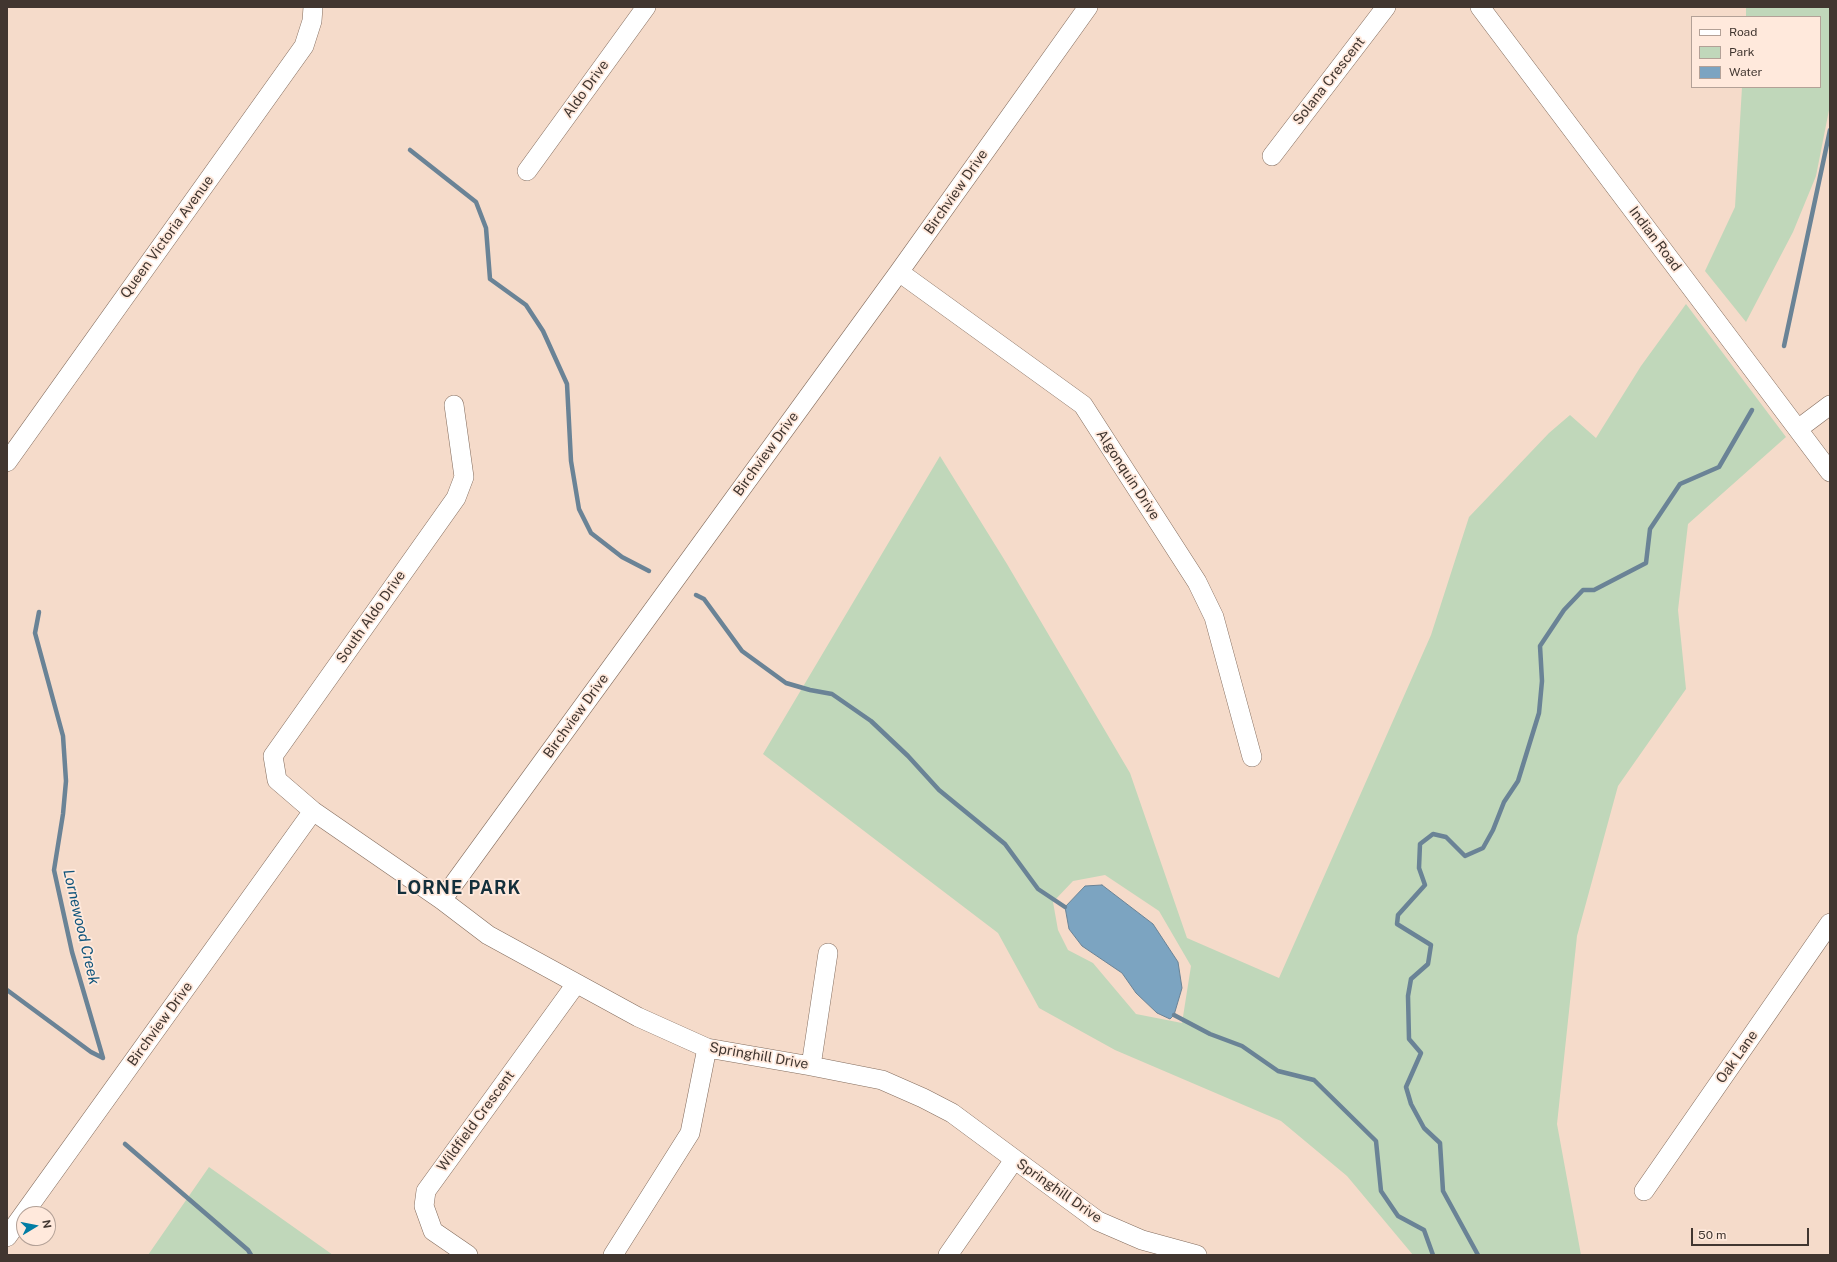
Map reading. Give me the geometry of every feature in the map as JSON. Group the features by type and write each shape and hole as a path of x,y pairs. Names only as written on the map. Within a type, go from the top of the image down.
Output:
{"street":[{"name":"Queen Victoria Avenue","path":"7,462 304,46 312,21 313,7"},
{"name":"Aldo Drive","path":"527,171 646,7"},
{"name":"Birchview Drive","path":"442,900 899,272 1088,7"},
{"name":"Solana Crescent","path":"1272,156 1386,7"},
{"name":"Indian Road","path":"1480,7 1830,472"},
{"name":"Algonquin Drive","path":"899,272 1083,405 1198,582 1214,617 1252,757"},
{"name":"South Aldo Drive","path":"313,811 277,780 273,756 456,498 464,478 454,405"},
{"path":"1798,429 1830,405"},
{"name":"Birchview Drive","path":"7,1237 313,811"},
{"name":"Springhill Drive","path":"313,811 442,900 488,935 638,1017 707,1048 882,1080 952,1112 1014,1160 1098,1221 1142,1240 1191,1254"},
{"name":"Oak Lane","path":"1644,1191 1830,923"},
{"path":"810,1066 828,953"},
{"name":"Wildfield Crescent","path":"468,1255 433,1231 424,1206 426,1191 576,984"},
{"path":"613,1255 690,1133 707,1048"},
{"path":"948,1255 1014,1160"}],"green space":[{"path":"1746,7 1830,7 1830,105 1816,176 1793,232 1746,322 1705,271 1735,207 1742,88 1821,88 1821,16 1746,16"},
{"path":"1686,304 1786,437 1688,524 1678,610 1686,689 1618,786 1577,936 1557,1124 1581,1255 1413,1255 1347,1176 1281,1121 1115,1050 1039,1008 998,933 763,754 940,456 1007,564 1130,773 1187,938 1279,978 1431,635 1469,517 1549,433 1570,415 1596,438 1641,366","holes":["1105,875 1159,911 1191,966 1182,1023 1136,1014 1093,963 1068,950 1058,930 1053,902 1073,881"]},
{"path":"209,1167 333,1255 148,1255"}],"water":[{"path":"1102,885 1153,924 1178,962 1182,988 1174,1015 1170,1019 1157,1013 1136,993 1122,973 1082,946 1069,929 1065,907 1085,886"}],"waterway":[{"path":"1784,346 1830,130"},
{"path":"410,150 476,202 486,228 490,279 526,305 543,331 567,384 571,461 579,509 591,533 622,557 649,571"},
{"path":"1478,1255 1443,1191 1440,1143 1424,1128 1411,1104 1406,1087 1421,1053 1409,1039 1408,996 1411,979 1428,964 1431,945 1397,924 1398,915 1425,885 1419,868 1420,844 1433,834 1446,837 1465,856 1483,848 1493,830 1504,802 1518,781 1539,713 1542,681 1540,646 1564,610 1583,590 1594,590 1646,563 1650,529 1680,484 1719,467 1752,410"},
{"path":"696,595 704,599 742,651 786,683 810,690 832,694 871,721 908,756 939,790 1005,844 1038,889 1065,907"},
{"name":"Lornewood Creek","path":"39,612 35,633 63,736 66,781 63,814 54,870 72,952 103,1058"},
{"name":"Lornewood Creek","path":"7,990 91,1052 103,1058"},
{"path":"1174,1015 1210,1034 1242,1046 1278,1071 1314,1080 1376,1141 1381,1191 1398,1216 1424,1230 1433,1255"},
{"name":"Lornewood Creek","path":"125,1144 248,1250 251,1255"}],"district":[{"name":"LORNE PARK","path":"459,888"}]}
